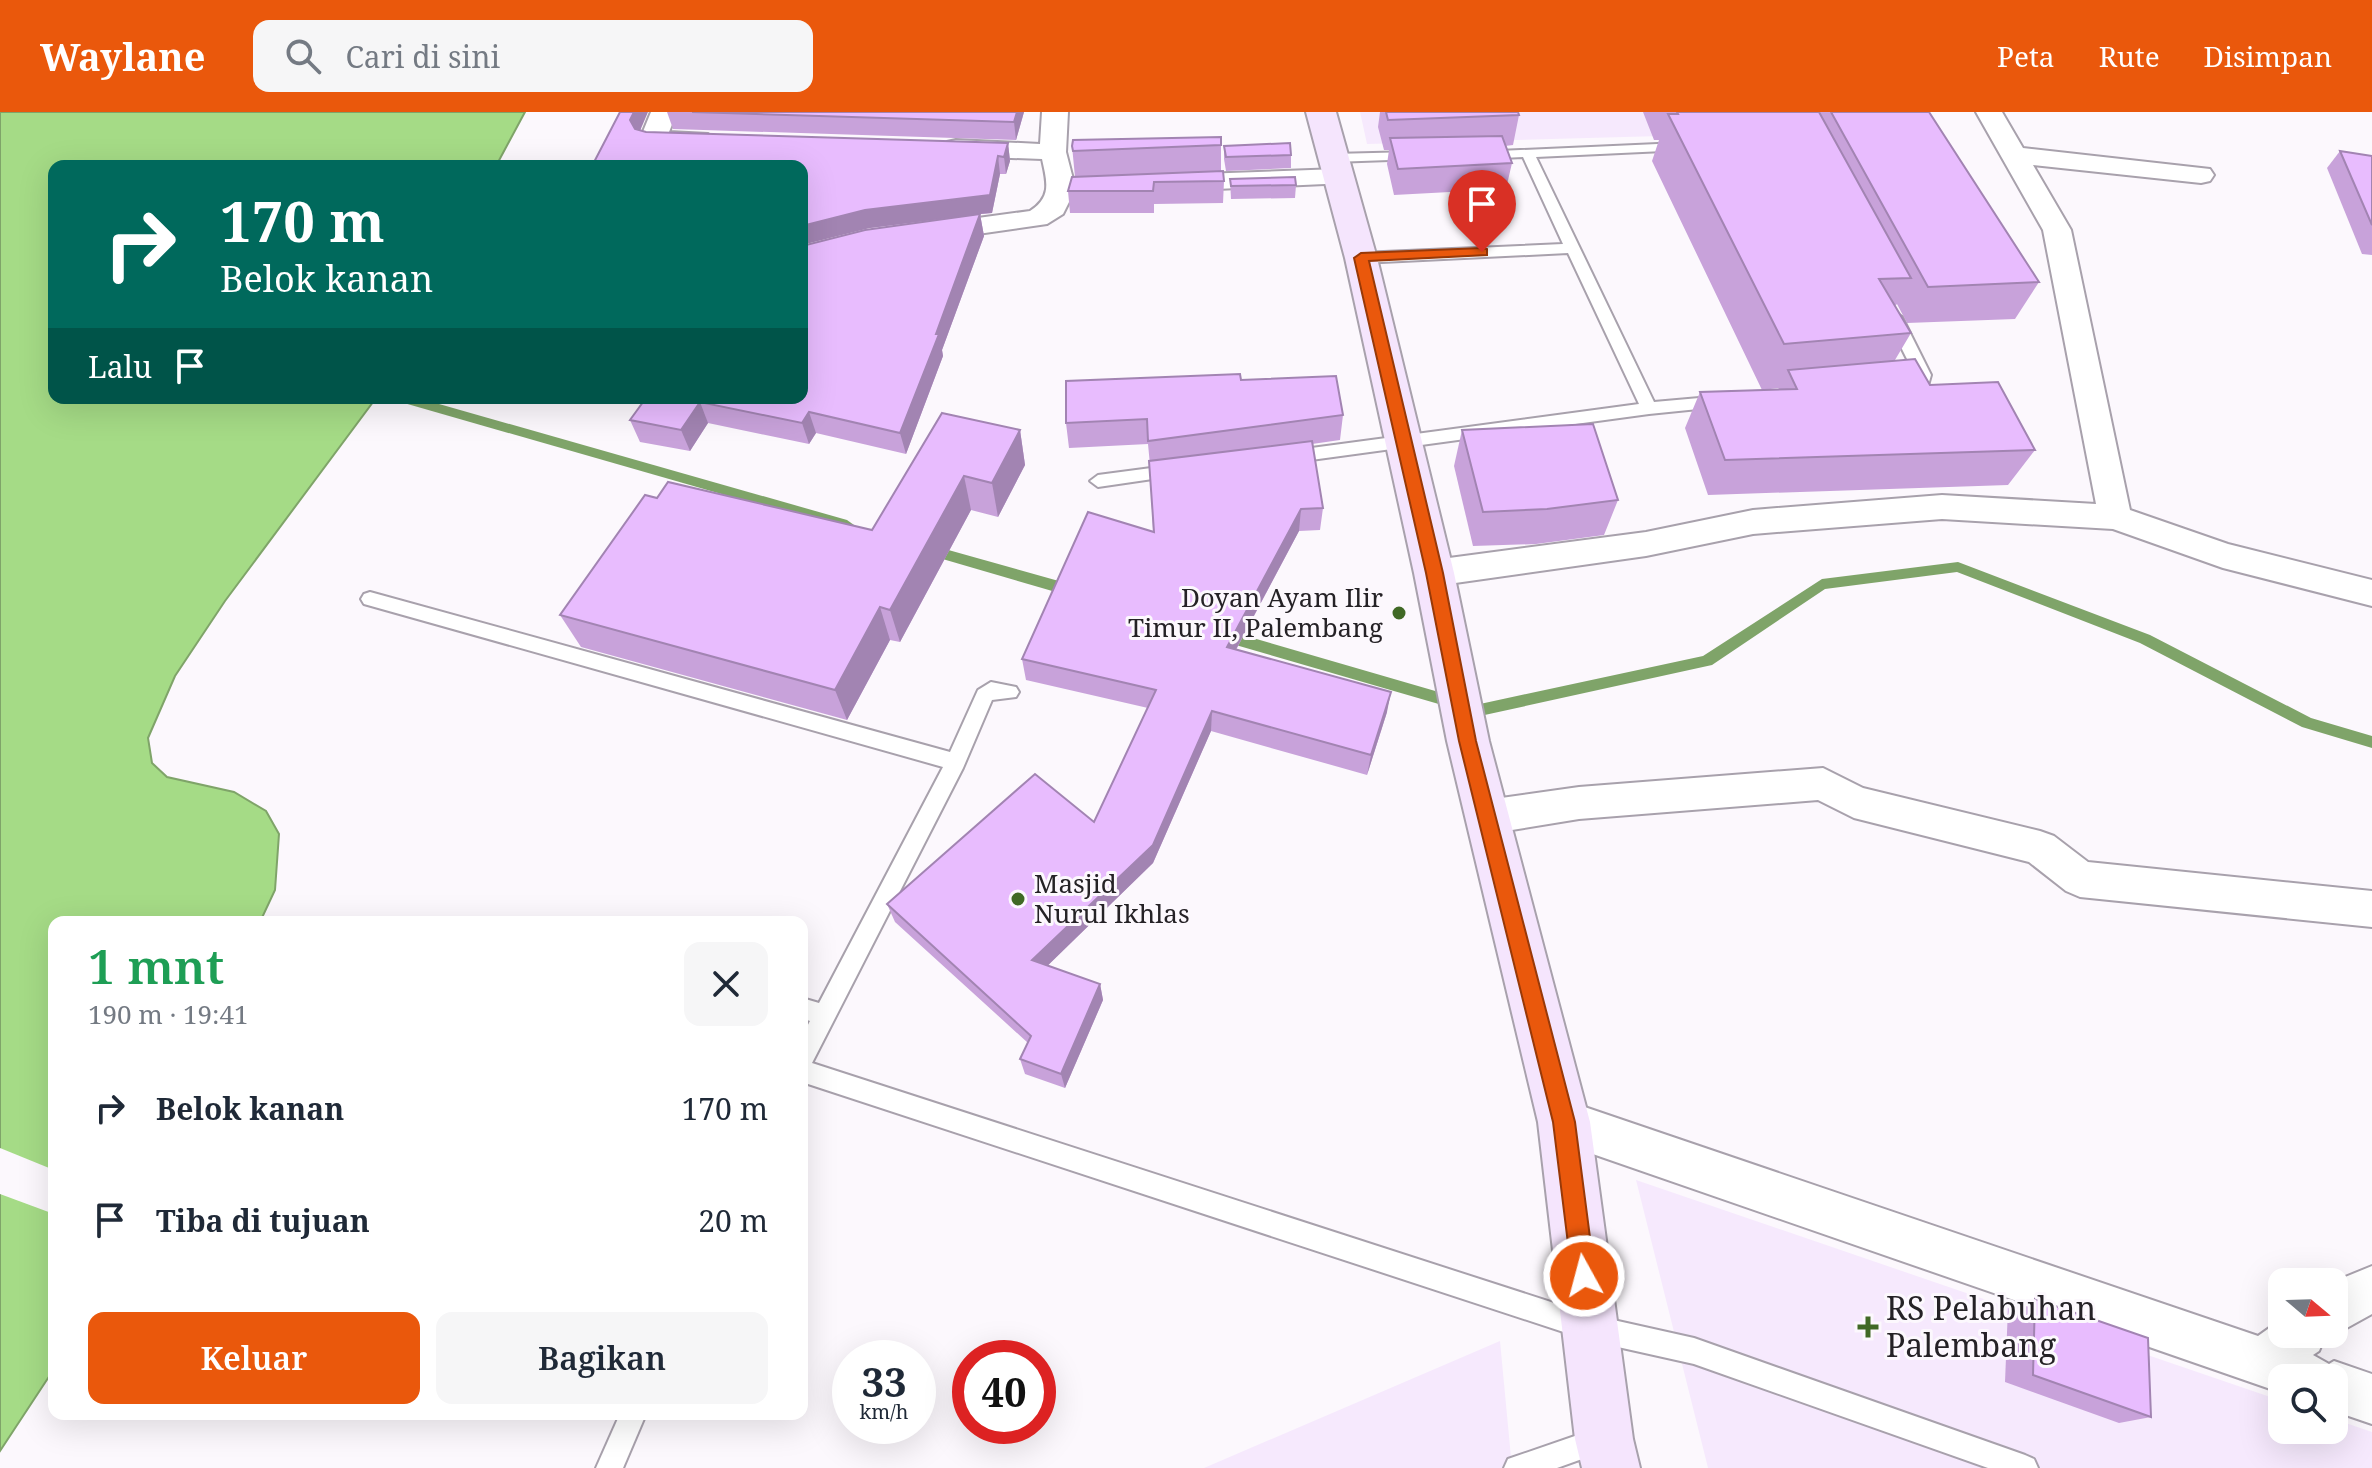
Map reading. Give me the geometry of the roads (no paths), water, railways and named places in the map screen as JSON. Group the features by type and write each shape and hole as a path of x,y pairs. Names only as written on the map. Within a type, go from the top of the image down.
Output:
{"street":[{"path":"664,112 653,139 718,140"},
{"path":"900,236 1037,218 1053,208 1062,188 1053,152 1055,112"},
{"path":"1321,112 1361,258 1434,573 1468,741 1564,1122 1608,1453"},
{"path":"1989,112 2057,230 2115,517"},
{"path":"932,147 1053,152"},
{"path":"2016,155 2201,175"},
{"path":"1062,188 1146,184 1335,167"},
{"path":"1434,573 1646,544 1753,522 1942,507 2115,517 2223,555 2372,593"},
{"path":"1487,817 1579,803 1823,784 1854,802 2040,848 2080,879 2372,909"},
{"path":"1564,1122 2269,1364"},
{"path":"2348,1300 2372,1290"},
{"path":"2263,1362 2282,1348"},
{"path":"2348,1391 2372,1399"}],"lane":[{"path":"1468,155 1696,147"},
{"path":"1528,154 1649,408"},
{"path":"1335,167 1423,156"},
{"path":"1361,258 1572,248"},
{"path":"1888,307 1923,375 1921,385 1906,387"},
{"path":"1266,460 1649,408 1740,401"},
{"path":"1098,481 1189,469"},
{"path":"370,599 956,762"},
{"path":"808,1048 956,762 988,692 1009,692"},
{"path":"808,1010 825,1015"},
{"path":"808,1073 1591,1328 1694,1351 2025,1468"},
{"path":"609,1468 630,1420"},
{"path":"1517,1468 1608,1453"}],"waterway":[{"path":"423,404 847,525"},
{"path":"927,549 1073,591"},
{"path":"1222,635 1480,710 1707,661 1822,584 1958,567 2145,639 2307,723 2372,742"}],"place":[{"name":"Doyan Ayam Ilir Timur II, Palembang","path":"1399,613"},
{"name":"Masjid Nurul Ikhlas","path":"1018,899"},
{"name":"RS Pelabuhan Palembang","path":"1868,1327"}]}
